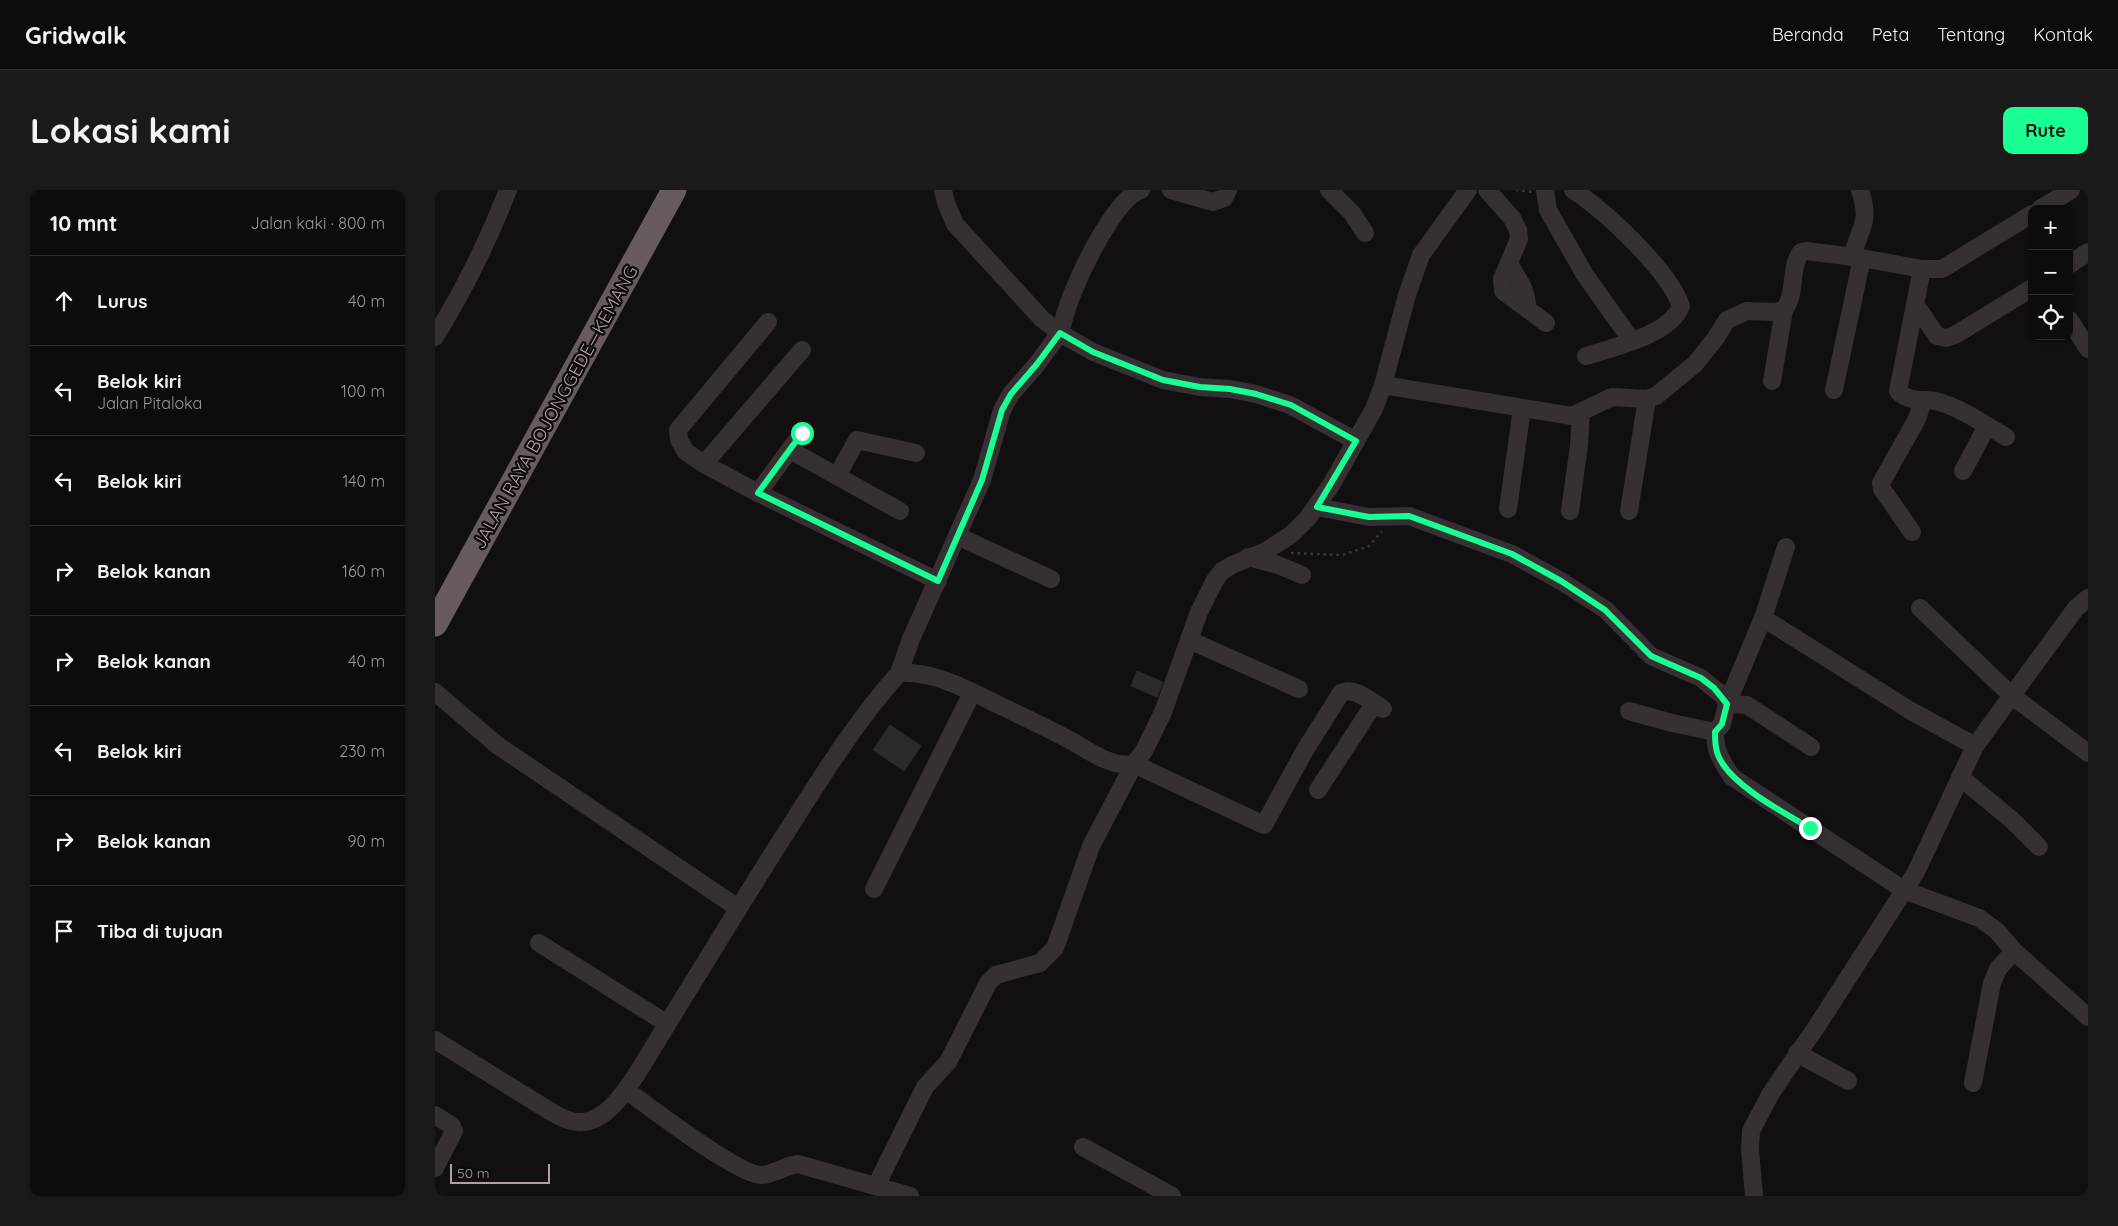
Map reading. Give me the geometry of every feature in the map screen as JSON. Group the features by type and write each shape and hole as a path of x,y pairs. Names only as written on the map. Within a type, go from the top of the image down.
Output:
{"highway":[{"name":"JALAN RAYA BOJONGGEDE—KEMANG","path":"435,624 674,190"}],"street":[{"path":"435,337 465,285 493,229 508,190"},
{"path":"943,190 955,224 1042,319 1060,333 1093,352 1163,380 1200,387 1247,392 1291,405 1356,441"},
{"path":"435,1040 553,1114 568,1120 583,1122 593,1120 614,1103 626,1090 737,908 821,777 860,722 899,673 911,639 982,480 1002,410 1011,394 1060,333 1072,293 1103,232 1121,205 1132,193 1141,190"},
{"path":"1171,190 1213,202 1223,198 1229,190"},
{"path":"1329,190 1352,213 1365,233"},
{"path":"876,1186 925,1086 948,1062 987,983 996,974 1040,963 1055,948 1091,846 1134,764 1144,751 1163,712 1199,612 1215,580 1222,571 1249,557 1266,551 1292,534 1317,507 1374,409 1383,385 1413,272 1421,255 1468,190"},
{"path":"1487,190 1512,218 1518,230 1518,245 1502,279 1503,291 1547,323"},
{"path":"1545,190 1548,210 1585,275 1632,341"},
{"path":"1573,190 1632,240 1678,296 1681,306 1672,321 1653,332 1586,356"},
{"path":"1834,390 1856,254 1866,208 1860,190"},
{"path":"2047,205 2071,190"},
{"path":"1772,381 1784,310 1792,296 1797,260 1801,252 1806,250 1856,254 1922,270 1942,269 2028,216"},
{"path":"2073,261 2088,252"},
{"path":"1922,270 1898,391 1909,398 1935,401 1952,407 2006,437"},
{"path":"1915,304 1937,336 1946,338 1955,335 2028,290"},
{"path":"1383,385 1573,416 1612,397 1647,399 1656,396 1695,364 1727,320 1747,311 1775,312 1784,310"},
{"path":"768,322 678,430 679,440 686,452 704,464 758,493 938,581"},
{"path":"2073,325 2088,349"},
{"path":"704,464 802,350"},
{"path":"1629,511 1647,399"},
{"path":"1912,532 1881,489 1881,482 1917,420 1923,400"},
{"path":"1508,508 1522,408"},
{"path":"1570,511 1579,445 1581,412"},
{"path":"1963,471 1987,426"},
{"path":"758,493 802,433"},
{"path":"837,476 857,440 916,452"},
{"path":"790,450 900,511"},
{"path":"1317,507 1369,517 1409,516 1512,554 1561,581 1605,610 1651,656 1701,678 1714,688 1727,704 1747,705 1811,747"},
{"path":"957,536 1051,579"},
{"path":"1786,547 1763,618 1727,704 1722,724 1715,732 1718,756 1732,777 1904,890 1979,918 1997,931 2014,951 2088,1016"},
{"path":"1249,557 1269,562 1302,575"},
{"path":"1754,1196 1750,1150 1751,1131 1771,1092 1817,1026 1916,872 1975,746 2076,608 2088,598"},
{"path":"1920,608 2011,695 2088,753"},
{"path":"1763,618 1911,711 1975,746"},
{"path":"1189,640 1299,689"},
{"path":"899,673 912,672 927,675 972,693 1049,729 1110,762 1123,766 1134,764 1264,825 1305,750 1341,692 1355,692 1379,706 1318,790"},
{"path":"435,692 497,745 737,908"},
{"path":"874,889 972,693"},
{"path":"1629,711 1715,732"},
{"path":"1961,777 2012,820 2039,847"},
{"path":"539,943 666,1023"},
{"path":"1973,1083 1992,983 1998,970 2014,951"},
{"path":"1797,1053 1848,1081"},
{"path":"626,1090 680,1131 746,1170 760,1175 798,1164 910,1196"},
{"path":"435,1115 452,1126 455,1131 435,1168"},
{"path":"1083,1148 1171,1196"}],"path":[{"path":"1266,551 1342,556 1369,546 1385,527 1409,516"}],"building":[{"path":"1137,671 1163,682 1157,697 1131,686"},
{"path":"890,725 921,746 904,771 873,750"}],"route":[{"path":"802,433 758,493 938,581 982,480 999,427 1002,410 1011,394 1060,333 1093,352 1163,380 1256,394 1291,405 1356,441 1317,507 1369,517 1409,516 1512,554 1561,581 1605,610 1651,656 1701,678 1723,696 1727,704 1722,724 1715,732 1718,756 1732,777 1749,790 1810,828"}]}
